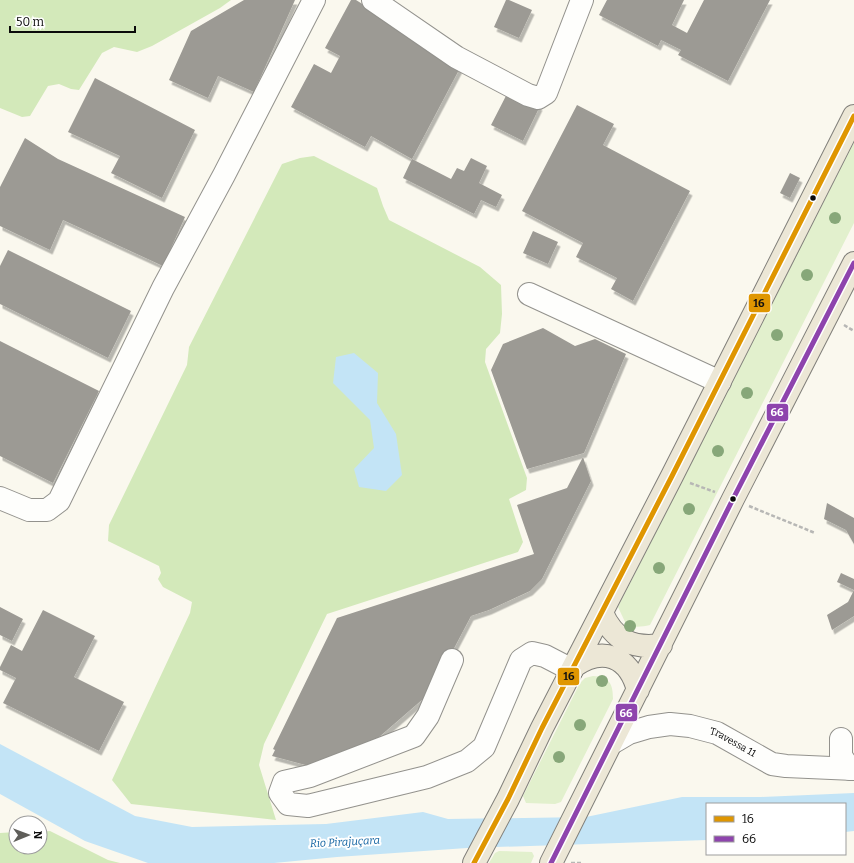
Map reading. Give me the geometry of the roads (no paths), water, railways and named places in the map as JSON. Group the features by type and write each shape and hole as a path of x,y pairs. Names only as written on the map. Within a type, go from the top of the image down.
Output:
{"main road":[{"path":"475,863 542,728 720,382 854,116"},
{"path":"551,863 733,499 854,263"},
{"path":"602,613 607,624 615,634 625,641 648,647 661,645"},
{"path":"573,668 584,659 595,656 607,656 619,660 628,668 635,678 638,690"}],"lane":[{"path":"0,498 29,510 48,510 59,500 163,288 221,181 314,0"},
{"path":"373,0 456,57 528,95 538,98 546,93 582,0"},
{"path":"529,294 720,382"},
{"path":"452,660 428,716 414,736 310,776 284,782 280,793 288,804 308,806 427,777 467,761 484,747 521,660 532,653 545,656 573,668"},
{"name":"Travessa 11","path":"612,743 629,733 649,727 670,724 690,726 717,733 772,764 852,769"},
{"path":"841,739 841,756 852,769"}],"water":[{"path":"354,353 378,373 377,403 396,434 402,475 386,491 359,487 354,469 374,448 370,420 333,383 336,357"},
{"name":"Rio Pirajuçara","path":"0,744 135,816 192,827 326,824 423,812 448,819 586,817 682,797 761,797 854,793 854,831 846,832 846,803 706,803 706,840 467,848 274,863 148,863 85,841 48,821 48,815 38,815 0,794"}]}
